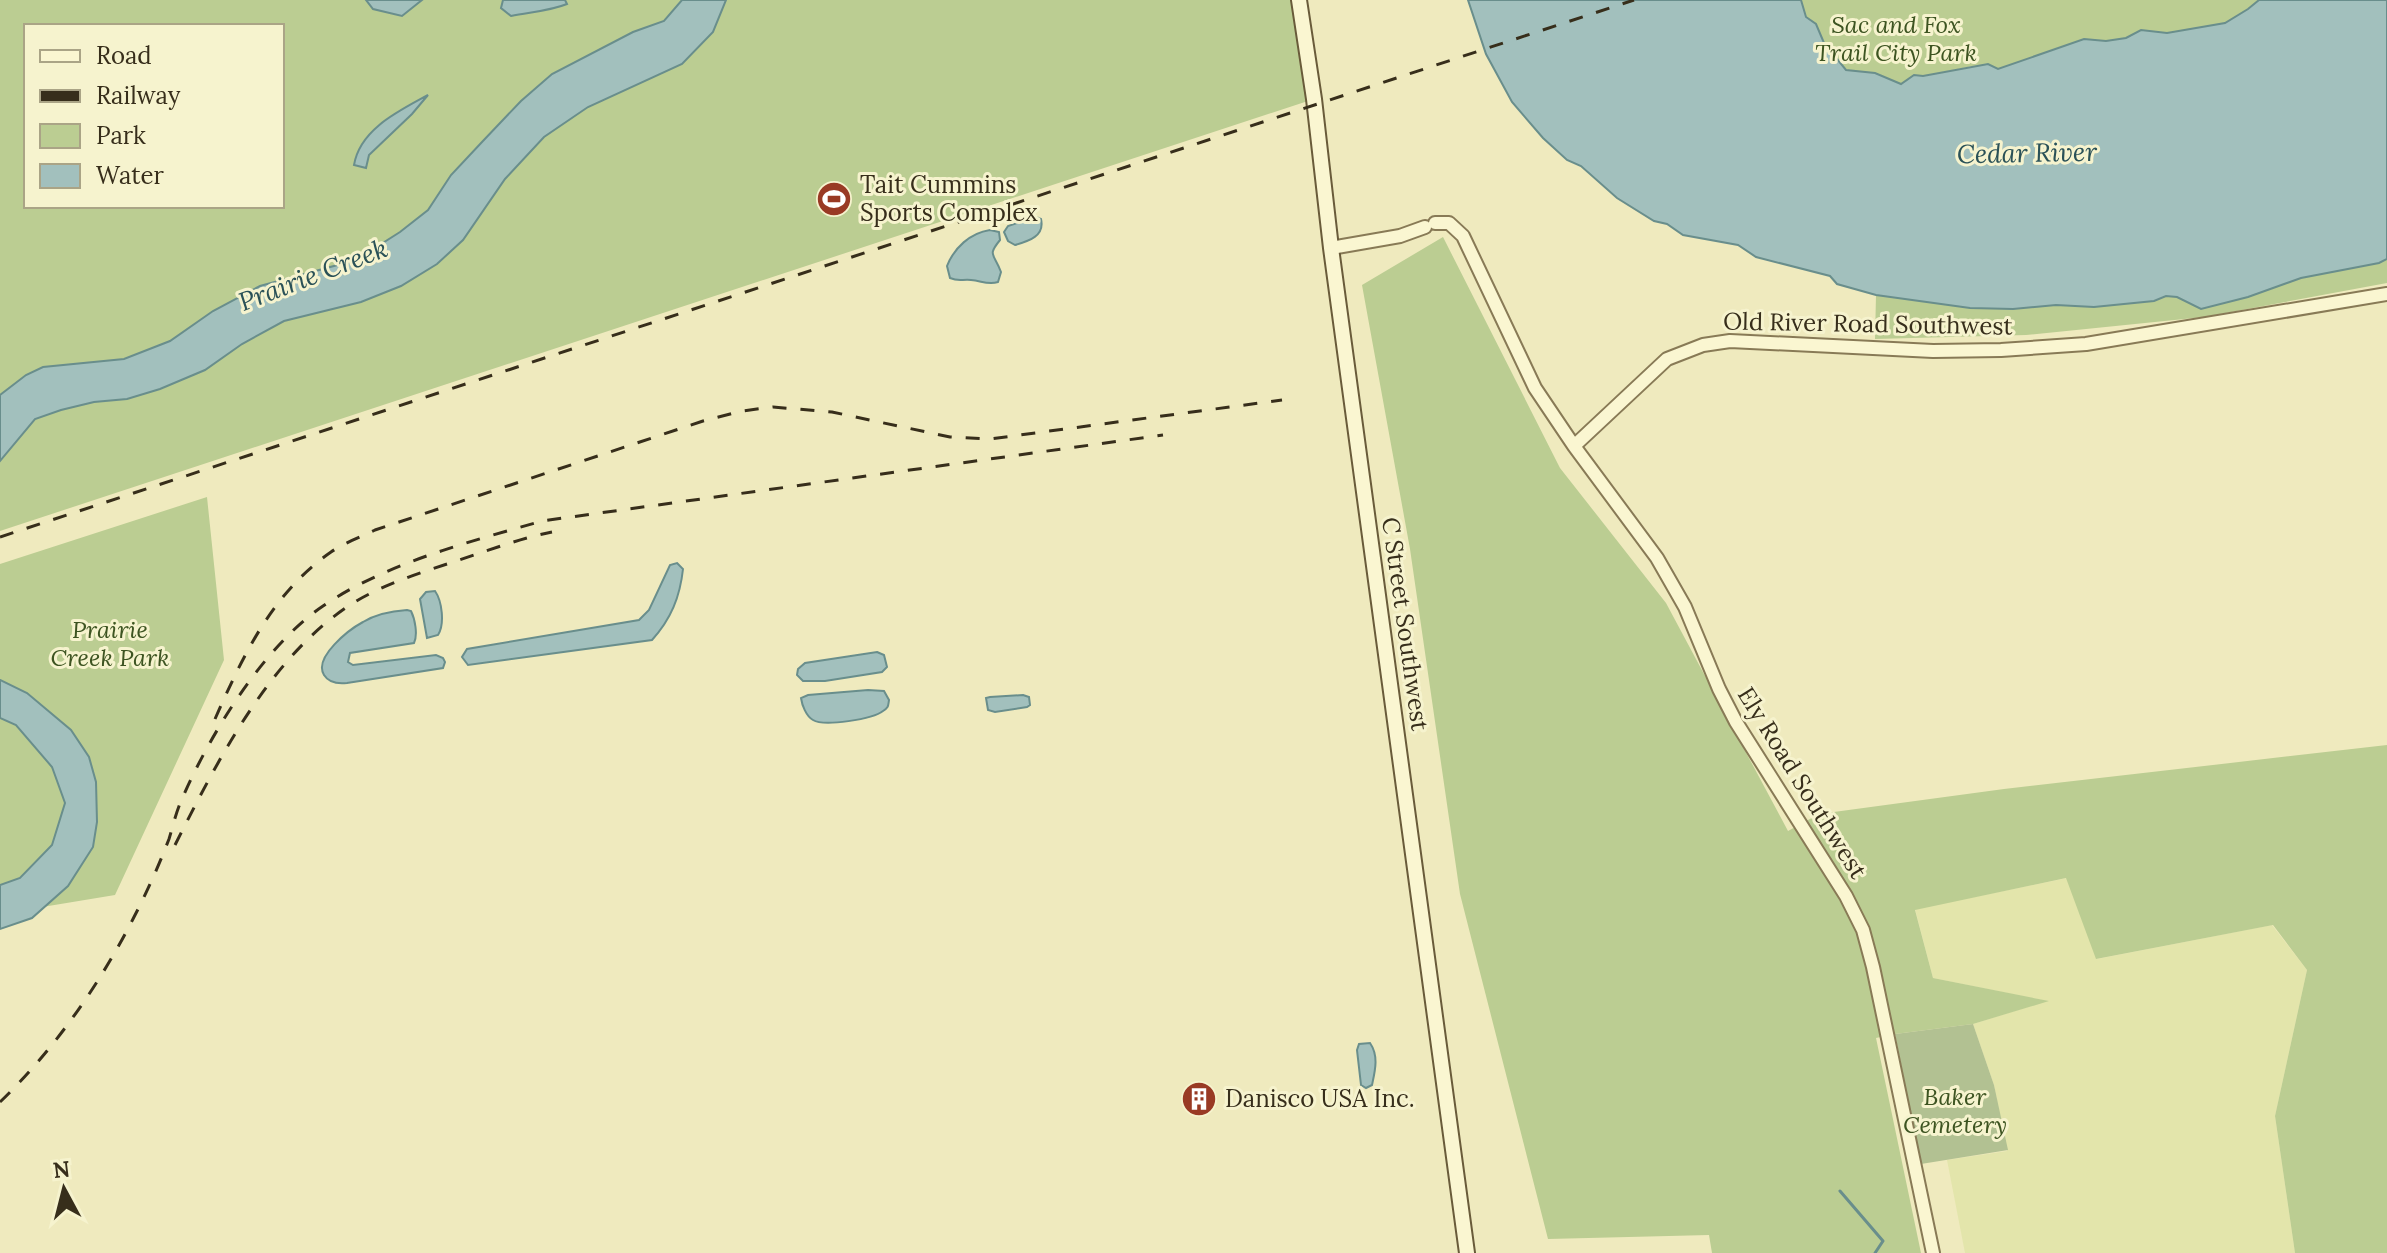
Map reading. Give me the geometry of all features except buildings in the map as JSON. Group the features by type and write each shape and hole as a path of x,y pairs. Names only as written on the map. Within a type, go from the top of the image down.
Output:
{"main road":[{"name":"C Street Southwest","path":"1299,0 1467,1253"}],"street":[{"name":"Ely Road Southwest","path":"1331,248 1400,236 1430,225 1449,223 1463,236 1535,388 1657,558 1685,607 1736,722 1846,896 1863,930 1933,1253"},
{"name":"Old River Road Southwest","path":"1574,446 1667,359 1703,345 1730,341 1933,351 2086,344 2387,294"}],"green space":[{"path":"0,0 1299,0 1314,99 0,531"},
{"name":"Sac and Fox Trail City Park","path":"1801,0 2259,0 2225,23 2166,33 2141,30 2126,38 2106,41 2084,39 1998,69 1973,66 1915,75 1901,84 1875,73 1846,70 1824,43 1816,24 1806,17"},
{"path":"1443,237 1560,468 1666,603 1788,831 1819,814 2004,789 2387,745 2387,1253 2295,1253 2275,1116 2307,970 2273,925 2096,959 2066,878 1915,910 1933,978 2049,1001 1973,1024 1876,1038 1921,1253 1712,1253 1709,1235 1548,1239 1460,894 1410,549 1362,285"},
{"path":"2387,259 2387,283 2204,317 2026,335 1875,339 1876,295 1970,308 2013,309 2055,305 2094,307 2154,301 2166,296 2177,297 2201,309 2248,297 2301,278"},
{"name":"Prairie Creek Park","path":"207,497 224,660 115,895 0,914 0,564"},
{"path":"2067,878 2097,959 2272,925 2307,970 2275,1116 2295,1253 1965,1253 1947,1160 2007,1151 1994,1085 1973,1024 2047,1001 1933,978 1915,909"},
{"name":"Baker Cemetery","path":"1973,1024 1994,1085 2008,1150 1921,1164 1895,1034"}],"water":[{"path":"366,0 422,0 402,16 373,9"},
{"path":"503,0 565,0 567,4 511,16 501,8"},
{"name":"Prairie Creek","path":"682,0 726,0 713,32 682,64 588,107 544,137 505,179 463,240 437,264 401,286 361,302 284,321 242,344 205,370 160,389 127,399 94,402 35,419 0,461 0,395 26,375 43,367 124,359 170,341 213,311 260,286 356,260 428,210 451,175 521,101 552,74 633,32 664,21"},
{"name":"Cedar River","path":"1468,0 1801,0 1806,17 1816,24 1824,43 1846,70 1875,73 1901,84 1914,75 1988,64 1998,69 2084,39 2106,41 2126,38 2141,30 2167,33 2225,23 2259,0 2387,0 2387,259 2301,278 2248,297 2201,309 2177,297 2166,296 2154,301 2094,307 2056,305 2013,309 1970,308 1876,295 1837,284 1830,276 1756,257 1738,245 1683,235 1617,198 1581,166 1567,160 1512,102 1486,54"},
{"path":"428,95 369,155 366,168 354,165 358,152 372,131"},
{"path":"1036,217 1041,219 1042,225 1035,237 1015,245 1008,241 1004,232 1008,226"},
{"path":"990,230 999,232 1000,240 993,252 1001,272 998,282 950,278 947,266 958,247 976,234"},
{"path":"677,563 683,569 680,589 669,616 652,640 468,665 462,657 467,649 639,620 649,610 670,565"},
{"path":"435,591 441,606 441,625 438,635 427,638 420,599 426,592"},
{"path":"411,611 415,623 414,643 350,653 348,662 353,665 436,655 443,658 443,668 347,683 326,678 322,668 324,660 342,637 373,617"},
{"path":"877,652 884,655 887,667 882,672 825,681 803,681 797,675 798,669 805,663"},
{"path":"0,680 27,693 71,730 89,757 96,782 97,822 93,847 68,886 32,918 0,929 0,885 20,878 52,845 65,803 52,767 16,725 0,718"},
{"path":"884,691 889,700 887,707 878,714 848,721 827,723 813,720 808,716 801,698 808,695"},
{"path":"1029,697 1030,705 1027,707 995,712 988,710 986,698"},
{"path":"1370,1043 1375,1053 1375,1069 1372,1085 1366,1088 1361,1085 1357,1050 1359,1044"}],"waterway":[{"path":"1840,1191 1883,1241 1875,1253"}],"railway":[{"path":"0,537 1634,0"},
{"path":"215,719 261,627 310,568 336,549 375,530 703,421 773,407 832,412 950,437 990,439 1282,400"},
{"path":"0,1102 39,1061 106,967 153,878 194,774 241,693 301,623 348,591 429,555 542,521 1163,435"},
{"path":"175,845 249,712 296,651 323,625 353,603 392,584 506,544 552,532"}],"place":[{"name":"Tait Cummins Sports Complex","path":"834,199"},
{"name":"Danisco USA Inc.","path":"1199,1099"}]}
